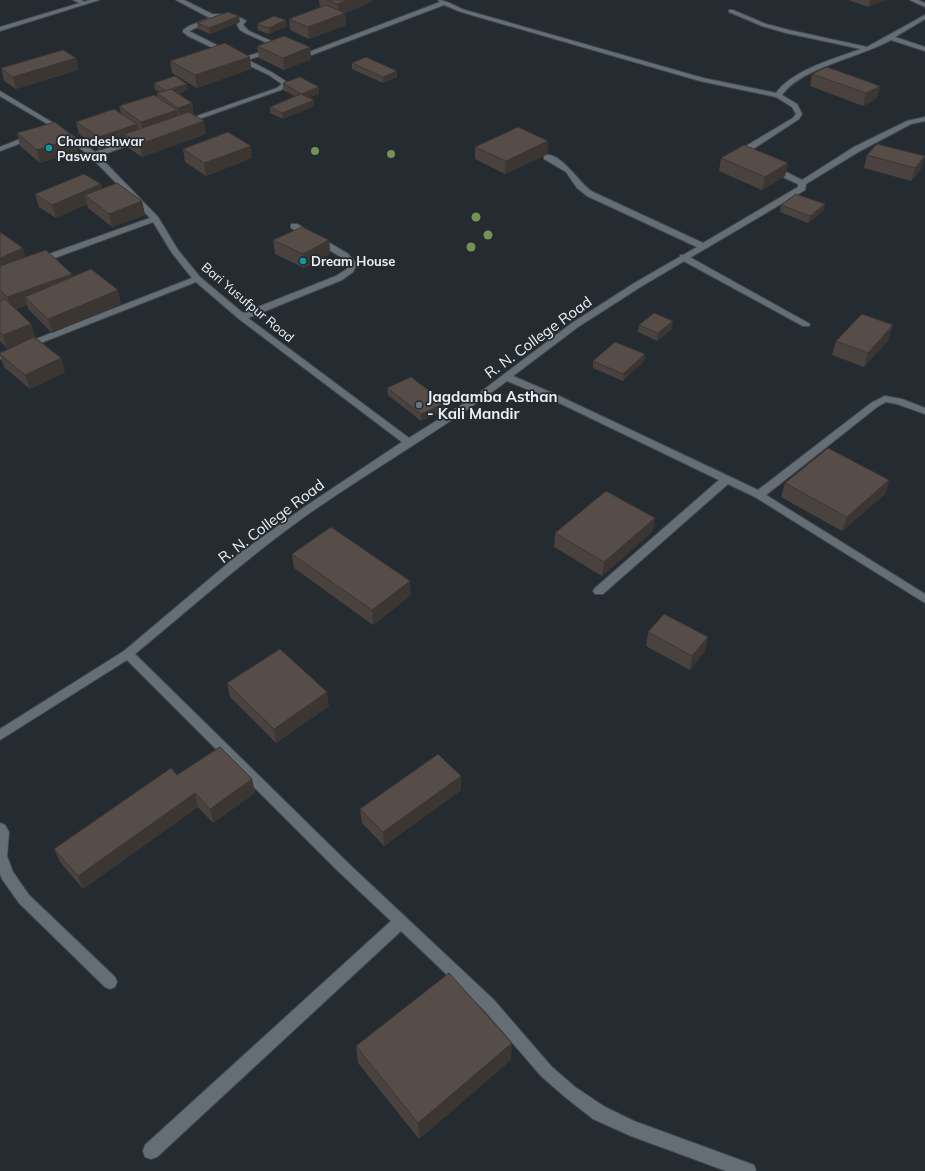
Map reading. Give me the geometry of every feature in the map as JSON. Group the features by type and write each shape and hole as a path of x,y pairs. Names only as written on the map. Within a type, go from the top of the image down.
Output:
{"street":[{"path":"76,0 84,4"},
{"path":"0,28 96,0"},
{"path":"179,0 217,17"},
{"path":"913,0 925,5"},
{"path":"175,126 279,89 287,84 282,79 190,35 185,31 191,27 217,17 234,17 243,21 240,25 242,29 247,32 282,46 309,54 443,2 462,11 702,80 778,95 795,106 799,110 799,114 796,119 744,150 741,154 753,161"},
{"path":"731,11 782,31 832,40 868,49"},
{"path":"778,95 779,90 796,79 891,38 909,25 925,17"},
{"path":"891,38 925,49"},
{"path":"242,60 282,46"},
{"name":"Bari Yusufpur Road","path":"0,93 50,131 94,155 130,191 155,219 175,251 197,279 242,317 408,442"},
{"path":"767,167 802,183 857,149 909,122 925,119"},
{"path":"0,149 50,131"},
{"path":"94,155 146,136"},
{"path":"547,157 566,168 579,188 702,246"},
{"name":"R. N. College Road","path":"0,735 128,654 243,557 310,508 408,442 477,399 575,325 683,257 802,188 802,183"},
{"path":"29,264 155,219"},
{"path":"242,317 339,278 350,270 353,264 344,255 294,226"},
{"path":"683,257 806,324"},
{"path":"0,356 197,279"},
{"path":"507,377 554,397 727,478 759,495 925,599"},
{"path":"759,495 874,405 885,399 899,401 925,411"},
{"path":"599,591 727,478"},
{"path":"128,654 290,816 489,1005 546,1071 570,1092 594,1109 631,1128 748,1171"},
{"path":"0,829 2,832 0,856 7,875 24,899 110,982"},
{"path":"151,1151 400,922"}],"building":[{"path":"327,0 348,0 338,4"},
{"path":"326,5 345,13 308,27 289,19"},
{"path":"228,12 239,16 209,28 197,23"},
{"path":"274,16 286,20 269,28 257,24"},
{"path":"284,36 310,47 283,58 257,46"},
{"path":"225,43 250,57 195,75 170,61"},
{"path":"63,50 76,58 13,77 1,68"},
{"path":"366,57 397,71 383,77 352,63"},
{"path":"827,67 880,86 866,93 812,74"},
{"path":"175,76 187,84 166,91 154,83"},
{"path":"300,77 319,87 301,94 283,83"},
{"path":"171,89 192,103 178,108 157,93"},
{"path":"301,94 314,100 282,113 270,107"},
{"path":"154,95 177,110 141,122 119,106"},
{"path":"114,109 137,124 99,137 76,122"},
{"path":"189,112 204,121 140,144 125,134"},
{"path":"55,122 75,138 37,150 17,133"},
{"path":"518,127 548,141 506,161 475,147"},
{"path":"228,132 251,146 204,163 183,149"},
{"path":"877,144 925,156 915,168 867,155"},
{"path":"744,145 788,163 765,177 721,158"},
{"path":"84,174 101,184 52,205 35,194"},
{"path":"117,183 142,201 109,214 85,195"},
{"path":"796,194 825,204 810,216 781,205"},
{"path":"302,227 329,240 303,254 273,240"},
{"path":"0,232 23,248 0,258"},
{"path":"46,250 72,274 7,297 0,290 0,266"},
{"path":"91,269 118,290 48,319 25,297"},
{"path":"5,299 31,324 3,335 0,332 0,301"},
{"path":"654,313 673,321 658,333 639,325"},
{"path":"862,314 893,325 868,353 836,341"},
{"path":"34,337 61,358 25,375 0,353"},
{"path":"615,342 645,354 623,374 593,361"},
{"name":"Jagdamba Asthan - Kali Mandir","path":"411,377 445,403 421,414 387,388"},
{"path":"828,448 889,480 847,517 785,483"},
{"path":"606,491 655,518 604,562 555,533"},
{"path":"331,527 410,581 372,610 292,554"},
{"path":"664,614 708,637 692,656 648,632"},
{"path":"280,649 327,692 274,729 227,683"},
{"path":"220,747 252,779 210,809 195,793 78,876 54,849 171,768 177,775"},
{"path":"438,754 461,776 383,832 360,809"},
{"path":"449,973 512,1043 418,1123 356,1046"}],"place":[{"name":"Chandeshwar Paswan","path":"49,148"},
{"name":"Dream House","path":"303,261"},
{"name":"Jagdamba Asthan - Kali Mandir","path":"419,405"}]}
